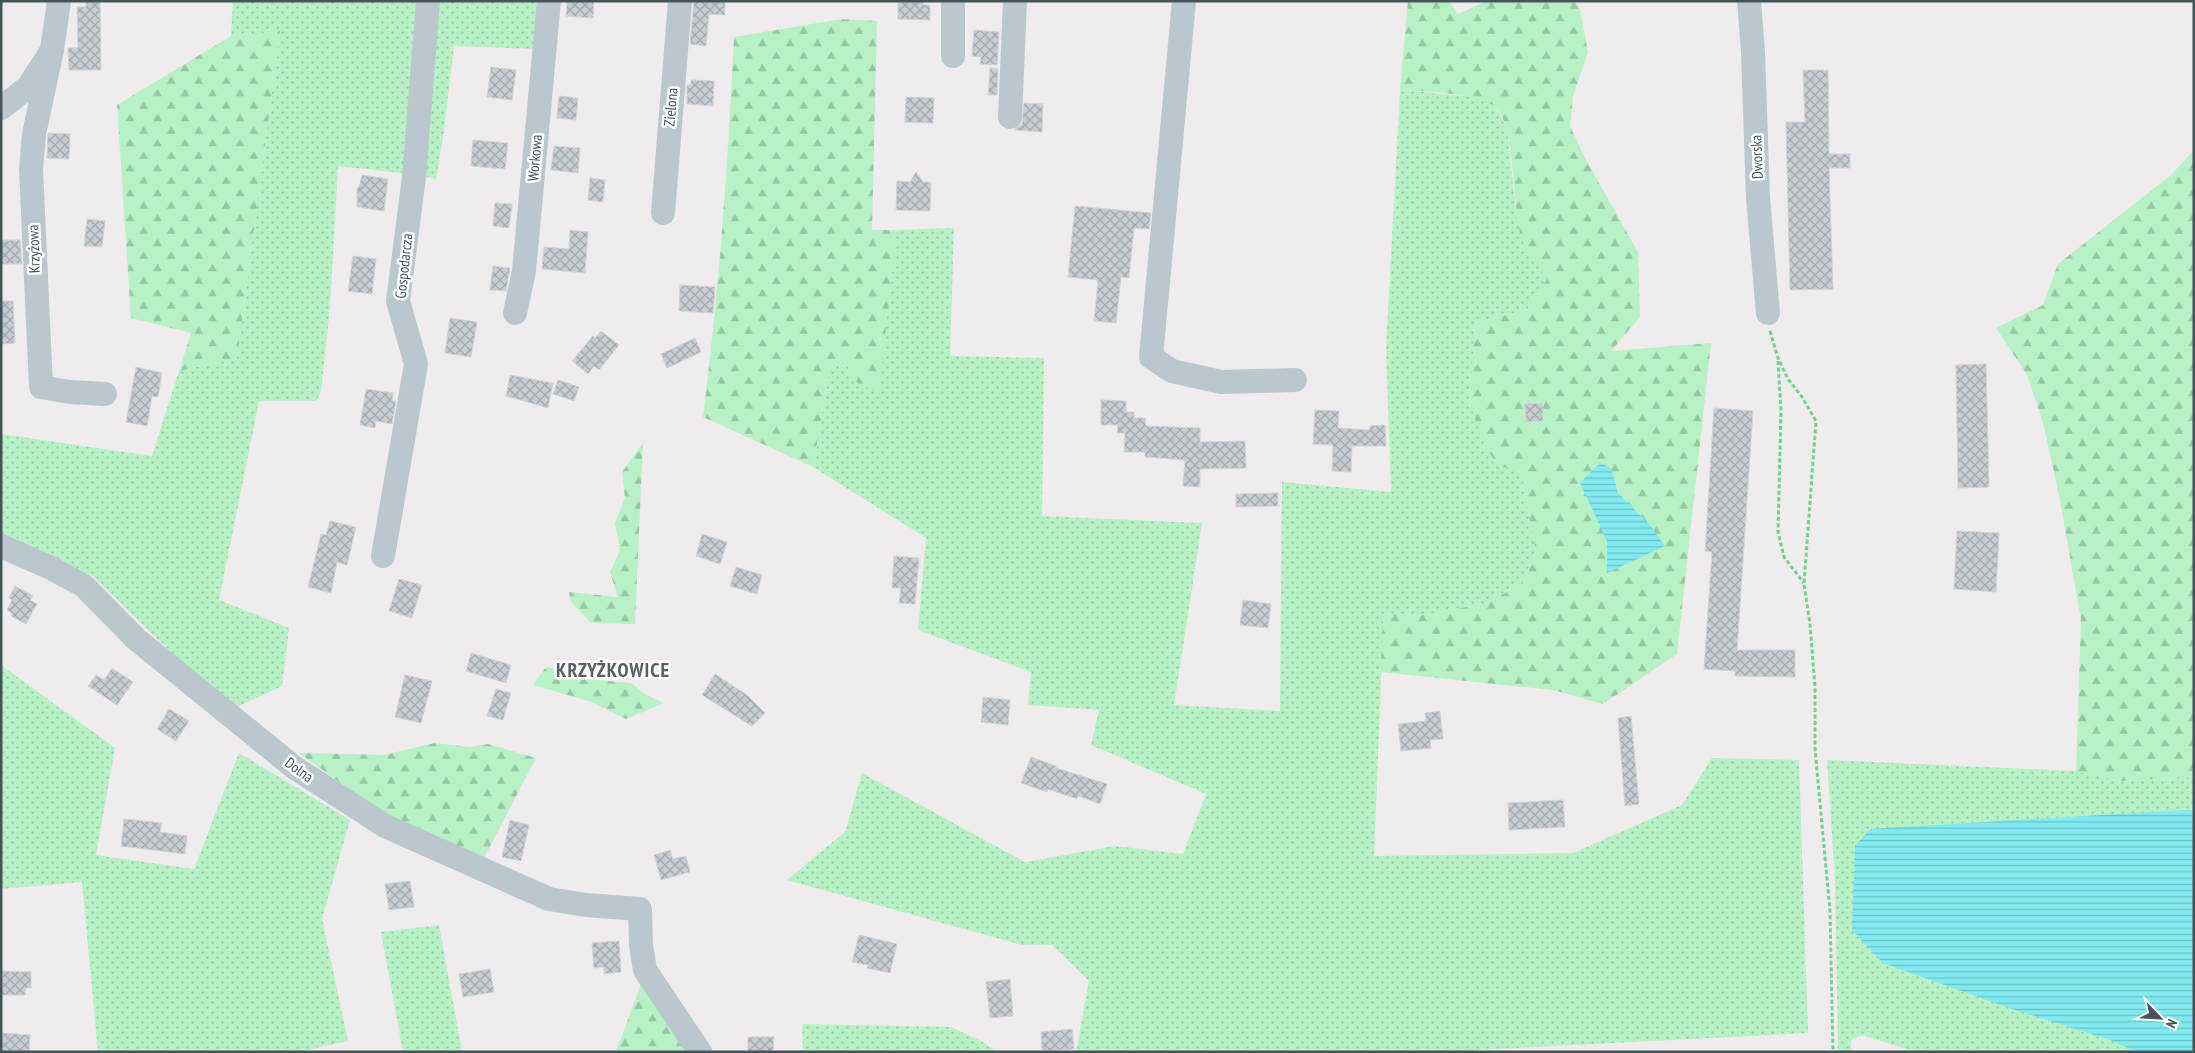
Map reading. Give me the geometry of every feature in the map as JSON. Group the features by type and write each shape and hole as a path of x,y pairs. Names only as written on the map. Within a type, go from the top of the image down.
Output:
{"street":[{"name":"Krzyżowa","path":"59,1 52,50 34,134 30,169 41,387 69,392 105,394"},
{"name":"Gospodarcza","path":"383,556 416,364 398,301 414,176 428,1"},
{"name":"Workowa","path":"515,313 524,271 549,1"},
{"name":"Zielona","path":"662,213 680,1"},
{"path":"953,1 953,56"},
{"path":"1010,118 1015,1"},
{"path":"1184,1 1151,356 1172,371 1221,382 1295,380"},
{"name":"Dworska","path":"1749,1 1753,52 1758,198 1768,314"},
{"name":"Krzyżowa","path":"1,108 28,87 52,50"},
{"name":"Dolna","path":"1,546 51,568 84,586 136,640 295,768 385,826 549,899 586,905 640,909 641,945 645,970 700,1052"}],"path":[{"path":"1768,314 1770,332 1778,358 1788,379 1802,397 1816,421 1804,584 1810,624 1815,687 1815,749 1830,911 1833,1052"},
{"path":"1778,358 1781,411 1778,532 1784,557 1804,584"}],"green space":[{"path":"233,1 422,1 409,174 338,166 330,307 321,392 316,401 259,401 219,600 289,628 282,686 235,708 181,662 93,576 1,539 1,434 152,456 179,371 237,358 280,31 231,36"},
{"path":"436,1 542,1 538,49 454,46 436,179 422,176"},
{"path":"1408,1 1449,1 1458,14 1487,1 1574,1 1579,6 1588,52 1573,96 1570,126 1585,158 1638,252 1640,317 1611,351 1711,343 1677,654 1603,704 1553,690 1380,672 1384,613 1418,616 1488,603 1525,581 1536,551 1519,469 1498,467 1484,444 1470,404 1475,323 1527,310 1547,279 1526,248 1520,230 1510,148 1501,115 1493,105 1474,97 1448,93 1400,90"},
{"path":"842,19 877,21 872,230 893,230 895,247 879,392 858,384 845,362 830,366 813,467 703,417 722,227 734,37"},
{"path":"280,31 237,358 179,371 191,333 131,318 117,105 231,36"},
{"path":"1400,90 1477,97 1495,105 1507,129 1516,212 1524,244 1547,279 1527,310 1475,323 1470,404 1519,469 1536,551 1525,581 1488,603 1418,616 1384,613 1384,609 1374,856 1573,853 1682,805 1712,758 1799,760 1808,1033 1436,1052 1076,1052 1089,981 1052,945 1022,945 787,880 845,832 862,773 1025,862 1115,846 1183,854 1206,794 1091,745 1099,710 1028,705 1031,672 918,630 926,538 813,467 830,366 845,362 858,384 895,248 893,230 954,228 950,356 1044,358 1042,516 1202,523 1174,705 1280,711 1282,482 1391,492 1386,349"},
{"path":"2194,150 2194,777 2123,781 2076,771 2081,619 2059,495 2043,422 2027,375 1996,328 2043,305 2058,264 2171,175"},
{"path":"643,443 635,624 591,623 571,602 569,592 618,597 610,572 620,551 615,523 625,498 622,472"},
{"path":"1,665 115,748 96,855 194,869 239,753 350,820 322,919 348,1041 298,1052 98,1052 82,882 1,889"},
{"path":"546,667 570,672 586,679 631,683 645,694 664,703 626,719 592,702 533,685"},
{"path":"435,743 470,747 488,744 536,758 484,858 389,818 299,753 384,755"},
{"path":"1827,760 2076,771 2123,781 2194,777 2194,1052 1916,1052 1862,1035 1851,1040 1851,1052 1838,1052 1835,879"},
{"path":"439,925 462,1052 403,1052 381,932"},
{"path":"642,981 687,1052 616,1052"},
{"path":"802,1024 951,1027 981,1041 998,1052 803,1052"}],"water":[{"path":"1600,463 1611,468 1618,493 1650,525 1665,546 1607,573 1607,541 1580,483"},
{"path":"2194,810 2194,1052 2137,1052 2110,1040 2012,1009 1883,963 1852,930 1855,846 1870,829"}],"building":[{"path":"86,1 100,1 101,70 69,70 68,48 78,48 77,7 86,7"},
{"path":"567,1 594,1 593,18 566,16"},
{"path":"694,1 725,1 725,15 709,14 706,46 690,44"},
{"path":"898,1 924,1 923,5 930,5 930,20 898,19"},
{"path":"974,30 999,32 997,65 980,64 981,57 972,56"},
{"path":"491,67 516,70 512,100 487,97"},
{"path":"990,68 998,69 997,95 988,95"},
{"path":"1803,70 1828,70 1829,154 1850,154 1850,168 1829,168 1833,289 1790,290 1786,122 1805,122"},
{"path":"691,80 714,81 713,106 687,104 687,85 691,85"},
{"path":"559,96 578,98 576,120 557,118"},
{"path":"906,97 934,98 933,123 905,122"},
{"path":"1024,103 1043,104 1042,132 1014,130 1022,124"},
{"path":"48,133 70,134 69,159 47,158"},
{"path":"473,140 508,143 505,169 471,166"},
{"path":"554,146 580,148 578,173 551,170"},
{"path":"916,172 923,182 931,182 930,211 896,210 897,181 910,182"},
{"path":"362,175 388,179 384,211 357,207 357,189"},
{"path":"590,178 605,180 603,202 588,200"},
{"path":"495,203 512,204 509,228 493,226"},
{"path":"1075,206 1151,213 1149,229 1134,228 1129,278 1121,277 1116,323 1094,321 1098,280 1068,277"},
{"path":"87,219 105,221 102,247 84,246"},
{"path":"570,230 588,232 585,273 542,269 544,247 569,249"},
{"path":"1,240 20,240 22,264 1,264"},
{"path":"353,256 376,259 372,294 348,291"},
{"path":"493,266 510,268 506,291 490,290"},
{"path":"680,285 715,287 713,313 679,311"},
{"path":"1,301 13,301 15,343 1,344"},
{"path":"450,318 477,322 471,357 445,353"},
{"path":"601,331 619,345 599,370 594,366 588,374 572,361 593,336 595,338"},
{"path":"695,338 701,352 667,368 661,354"},
{"path":"1986,364 1989,487 1958,488 1956,365"},
{"path":"136,367 162,373 158,397 152,396 147,426 126,422"},
{"path":"510,375 553,383 548,408 506,396"},
{"path":"558,380 579,387 574,401 553,394"},
{"path":"366,389 393,393 392,401 396,401 392,424 376,421 375,428 360,425"},
{"path":"1101,400 1126,401 1126,412 1134,412 1134,418 1145,418 1146,426 1200,428 1200,442 1245,441 1246,468 1200,469 1200,487 1183,486 1185,460 1145,457 1145,452 1124,452 1125,433 1117,433 1118,425 1101,425"},
{"path":"1542,403 1543,421 1526,422 1525,404"},
{"path":"1714,408 1753,411 1737,650 1795,650 1795,677 1735,676 1735,671 1704,669 1712,552 1705,551"},
{"path":"1315,410 1339,411 1338,428 1370,430 1370,426 1385,425 1386,446 1352,446 1351,472 1332,471 1333,445 1313,444"},
{"path":"1278,493 1278,506 1236,507 1236,494"},
{"path":"330,521 356,527 347,565 337,562 331,593 308,587 321,534 326,535"},
{"path":"1957,531 1999,533 1996,592 1954,589"},
{"path":"702,534 727,542 720,564 696,556"},
{"path":"894,556 919,558 915,604 899,603 901,588 892,588"},
{"path":"736,567 762,575 757,594 730,586"},
{"path":"399,579 422,585 412,618 389,611"},
{"path":"15,586 33,596 30,600 37,604 26,624 11,616 12,613 7,610 12,600 9,598"},
{"path":"1243,600 1271,604 1268,628 1240,625"},
{"path":"471,653 511,665 506,683 466,671"},
{"path":"112,668 133,682 117,705 88,686 96,675 104,680"},
{"path":"715,674 747,695 765,713 752,726 702,695"},
{"path":"405,675 432,681 421,723 395,717"},
{"path":"496,689 511,693 503,720 487,716"},
{"path":"983,697 1010,700 1008,725 981,722"},
{"path":"169,709 189,721 176,741 157,729"},
{"path":"1440,711 1443,739 1430,740 1431,748 1401,751 1398,724 1426,721 1425,713"},
{"path":"1631,716 1639,804 1625,806 1618,718"},
{"path":"1031,757 1056,766 1056,768 1107,784 1100,804 1078,796 1077,799 1048,789 1047,792 1021,783"},
{"path":"1563,800 1565,827 1509,830 1508,803"},
{"path":"124,819 162,823 160,832 187,836 185,854 121,846"},
{"path":"510,820 529,825 521,861 502,857"},
{"path":"670,850 673,859 686,856 690,872 661,880 654,855"},
{"path":"410,881 414,907 389,910 385,884"},
{"path":"859,935 897,944 890,973 867,968 868,965 852,962"},
{"path":"619,941 621,972 604,974 604,967 594,968 592,943"},
{"path":"490,969 494,992 463,997 459,974"},
{"path":"3,971 31,972 31,988 26,988 25,995 2,995"},
{"path":"1010,979 1013,1016 990,1018 986,982"},
{"path":"1072,1029 1074,1049 1042,1051 1041,1032"},
{"path":"3,1033 30,1035 29,1052 2,1052"},
{"path":"748,1037 774,1037 773,1052 748,1052"}],"district":[{"name":"KRZYŻKOWICE","path":"613,670"}]}
